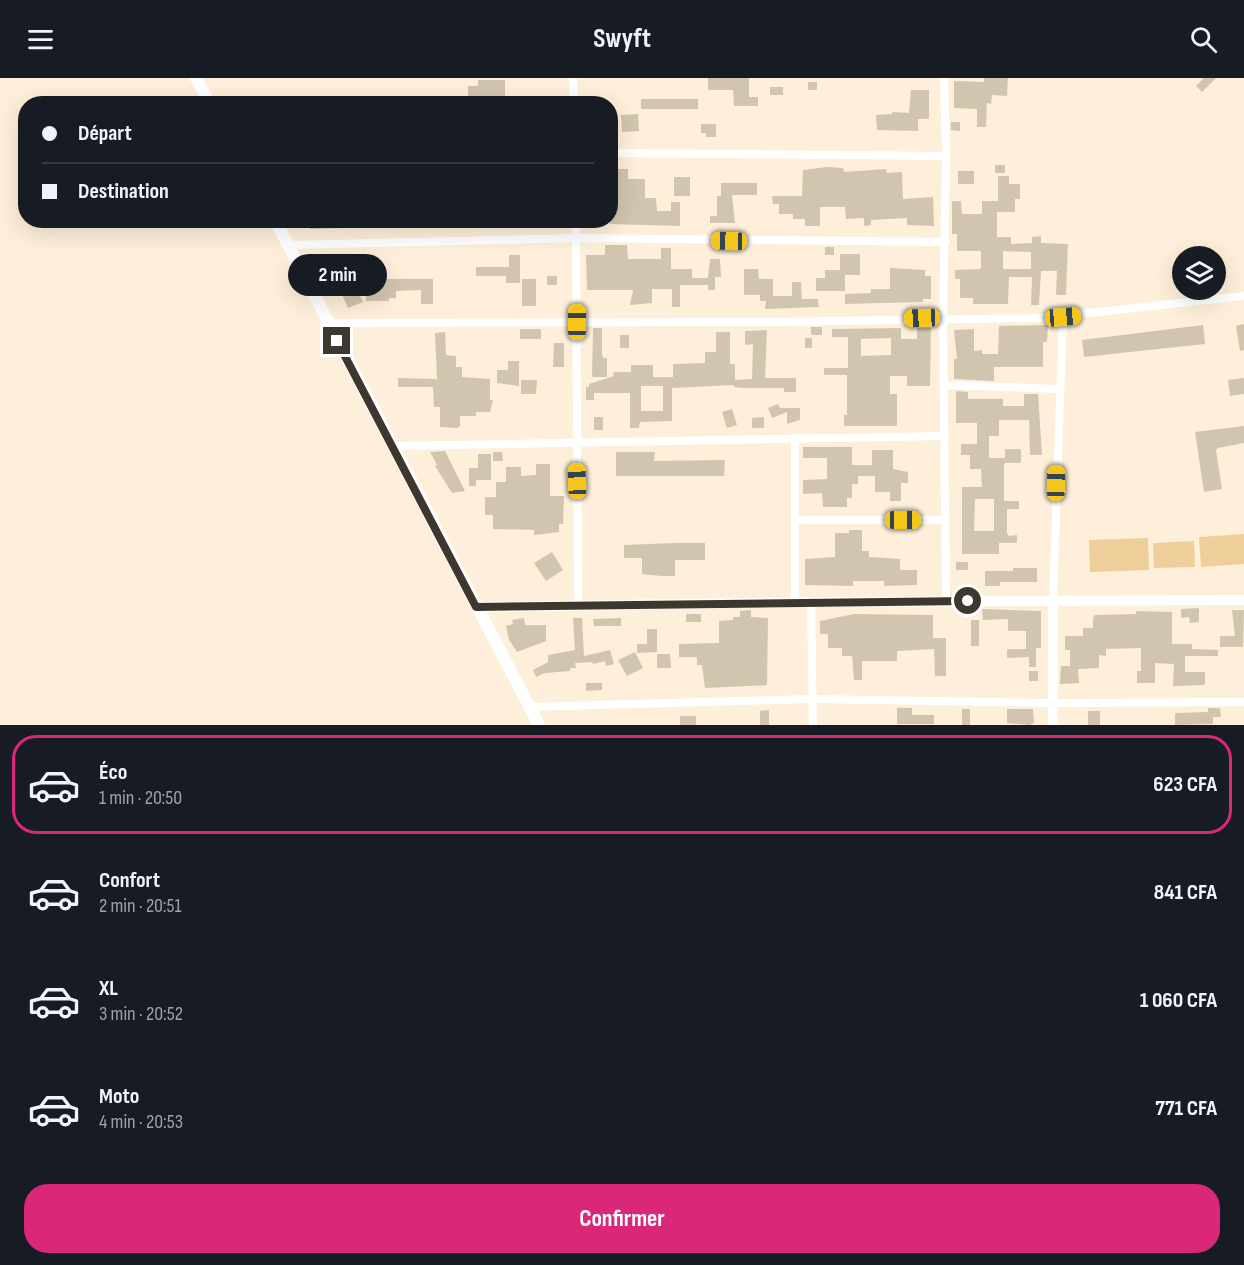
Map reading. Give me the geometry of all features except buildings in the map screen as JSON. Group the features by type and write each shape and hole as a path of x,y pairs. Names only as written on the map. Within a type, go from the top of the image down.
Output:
{"main road":[{"path":"196,78 206,96"},
{"path":"279,228 539,725"}],"street":[{"path":"573,78 574,96"},
{"path":"944,78 946,242 943,318 946,601"},
{"path":"618,153 946,156"},
{"path":"576,228 578,606"},
{"path":"289,245 577,238 946,242"},
{"path":"328,323 1063,317 1244,296"},
{"path":"1053,725 1053,601 1063,317"},
{"path":"944,385 1059,389"},
{"path":"394,446 945,436"},
{"path":"795,438 795,602"},
{"path":"795,520 945,519"},
{"path":"476,607 795,602 1244,600"},
{"path":"811,602 813,725"},
{"path":"529,707 812,699 1053,703 1244,702"}],"shaded area":[{"path":"1244,534 1244,564 1201,567 1199,537"},
{"path":"1148,538 1149,570 1090,572 1089,540"},
{"path":"1194,541 1195,567 1154,568 1153,543"}],"route":[{"path":"337,341 394,446 476,607 968,601"}]}
